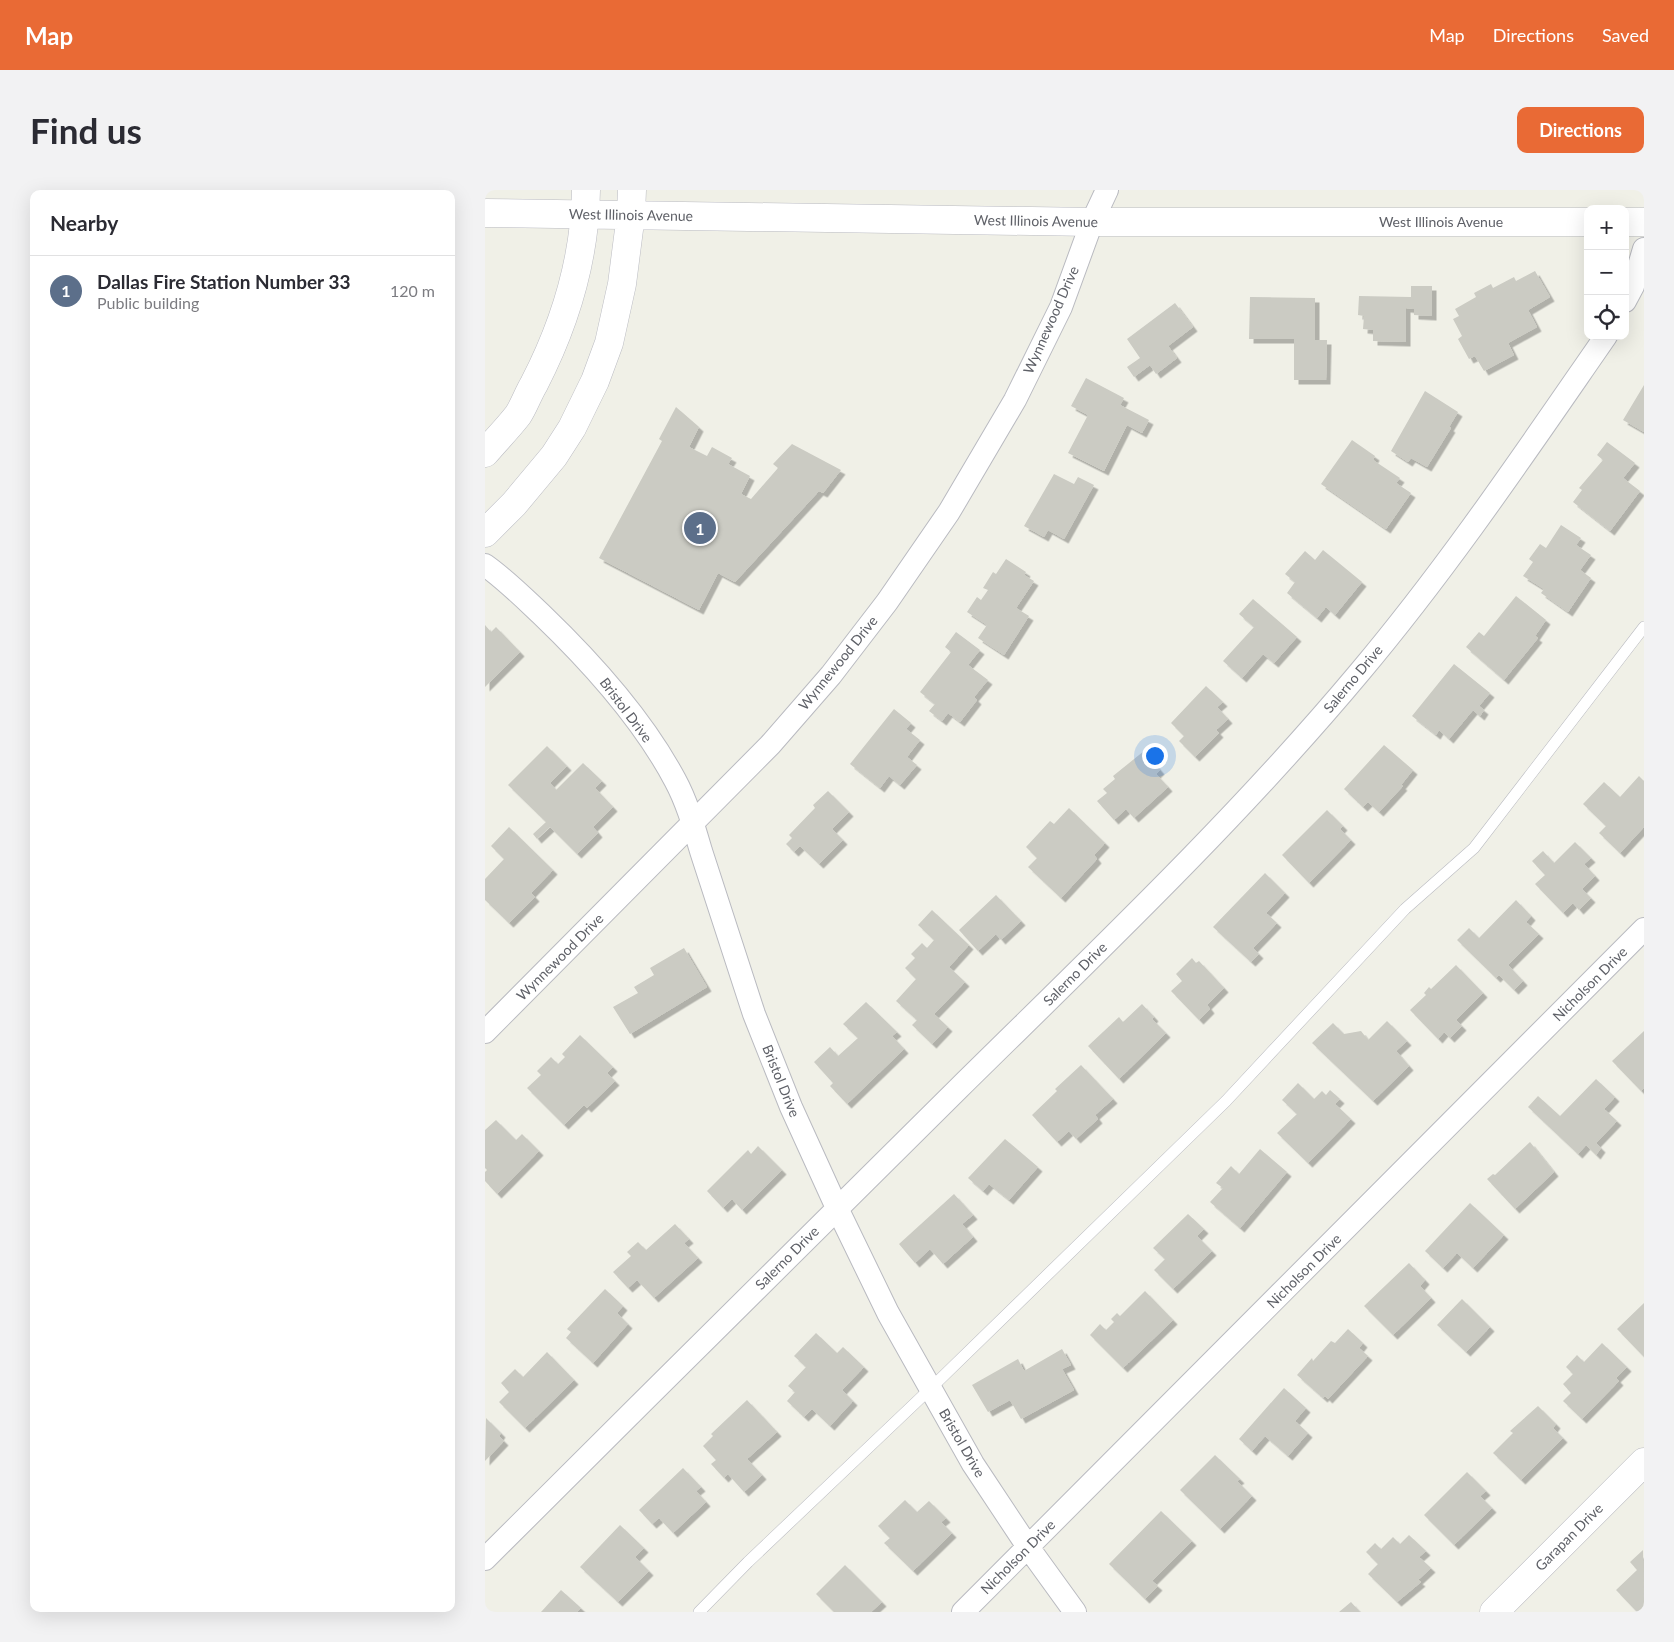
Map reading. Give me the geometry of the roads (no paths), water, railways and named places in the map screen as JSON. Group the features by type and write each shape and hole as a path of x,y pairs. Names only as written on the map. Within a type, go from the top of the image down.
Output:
{"main road":[{"name":"West Illinois Avenue","path":"485,213 586,202 631,202 1092,222 1584,222"},
{"path":"485,453 518,414 550,354 570,299 580,253 586,202"},
{"path":"485,533 514,504 554,456 572,428 595,381 609,343 622,284 631,202"},
{"path":"1629,222 1644,222"},
{"name":"Garapan Drive","path":"1494,1612 1644,1462"}],"street":[{"name":"Wynnewood Drive","path":"485,1032 770,746 831,675 887,602 949,512 1015,400 1061,307 1092,222 1107,190"},
{"path":"1628,295 1633,286 1644,249"},
{"name":"Salerno Drive","path":"485,1559 1115,934 1263,781 1360,672 1467,535 1603,340"},
{"name":"Bristol Drive","path":"485,565 531,604 576,647 620,699 654,746 675,780 693,824 754,1014 791,1107 837,1208 888,1313 973,1464 1027,1547 1075,1612"},
{"name":"Nicholson Drive","path":"963,1612 1644,929"}],"lane":[{"path":"699,1612 748,1562 931,1389 1226,1101 1405,909 1474,848 1644,627"}],"place":[{"name":"Dallas Fire Station Number 33","path":"700,528"}]}
